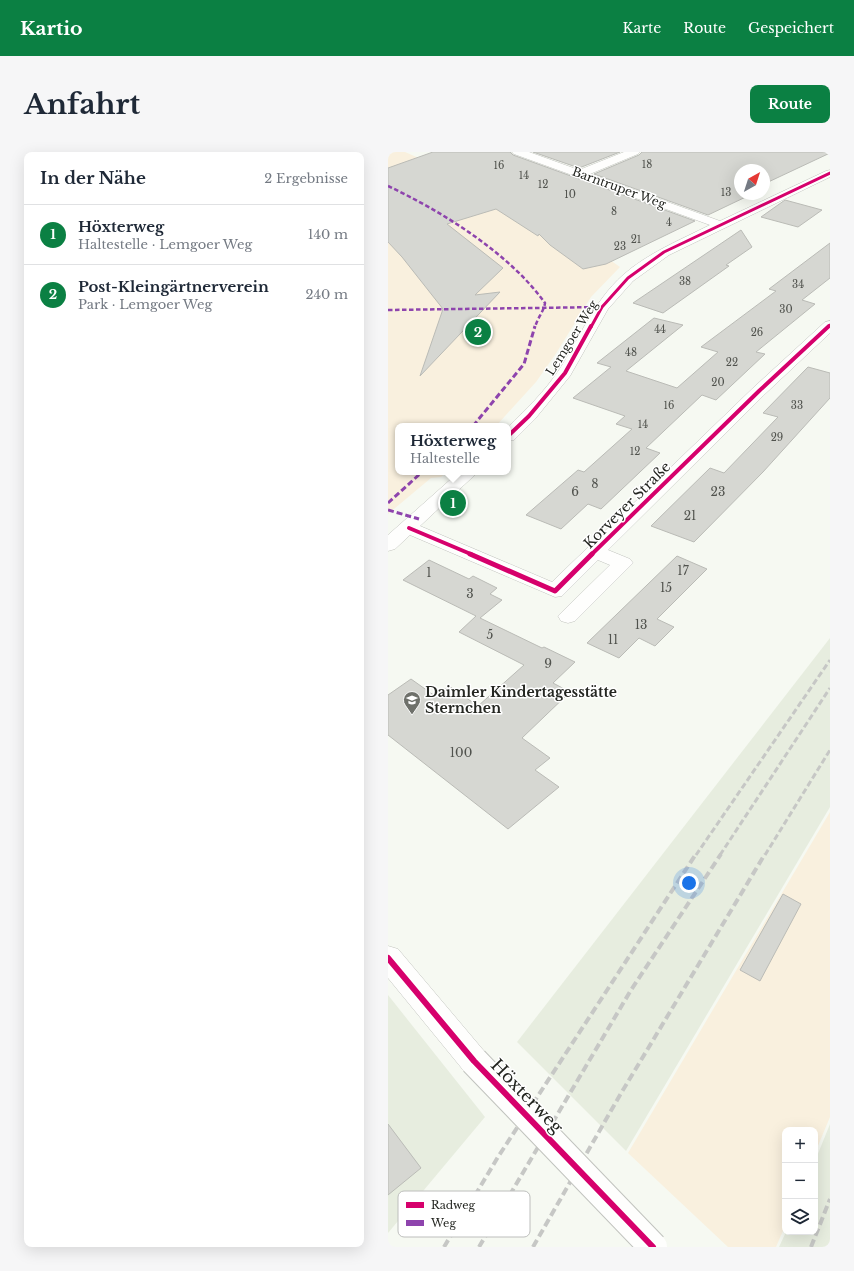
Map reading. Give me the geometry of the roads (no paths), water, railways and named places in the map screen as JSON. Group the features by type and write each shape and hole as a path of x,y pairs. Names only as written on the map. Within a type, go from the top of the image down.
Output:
{"street":[{"name":"Barntruper Weg","path":"518,152 720,225"},
{"path":"580,174 634,152"},
{"name":"Lemgoer Weg","path":"511,433 529,416 565,373 602,307 628,278 664,252 830,173"},
{"name":"Korveyer Straße","path":"556,591 759,391 830,325"},
{"path":"388,545 409,528 466,475"},
{"path":"409,528 582,603"},
{"name":"Korveyer Straße","path":"568,616 623,563 596,552"},
{"name":"Höxterweg","path":"388,958 474,1061 653,1247"}],"railway":[{"path":"696,855 830,660"},
{"path":"720,855 830,688"},
{"path":"765,855 830,750"},
{"path":"478,1191 498,1157 696,854"},
{"path":"512,1191 631,990 721,854"},
{"path":"533,1247 620,1095 765,854"},
{"path":"811,1247 830,1199"},
{"path":"444,1247 450,1237"},
{"path":"479,1247 485,1237"}],"place":[{"name":"Post-Kleingärtnerverein","path":"478,332"},
{"name":"Höxterweg","path":"453,503"},
{"name":"Daimler Kindertagesstätte Sternchen","path":"412,715"}]}
